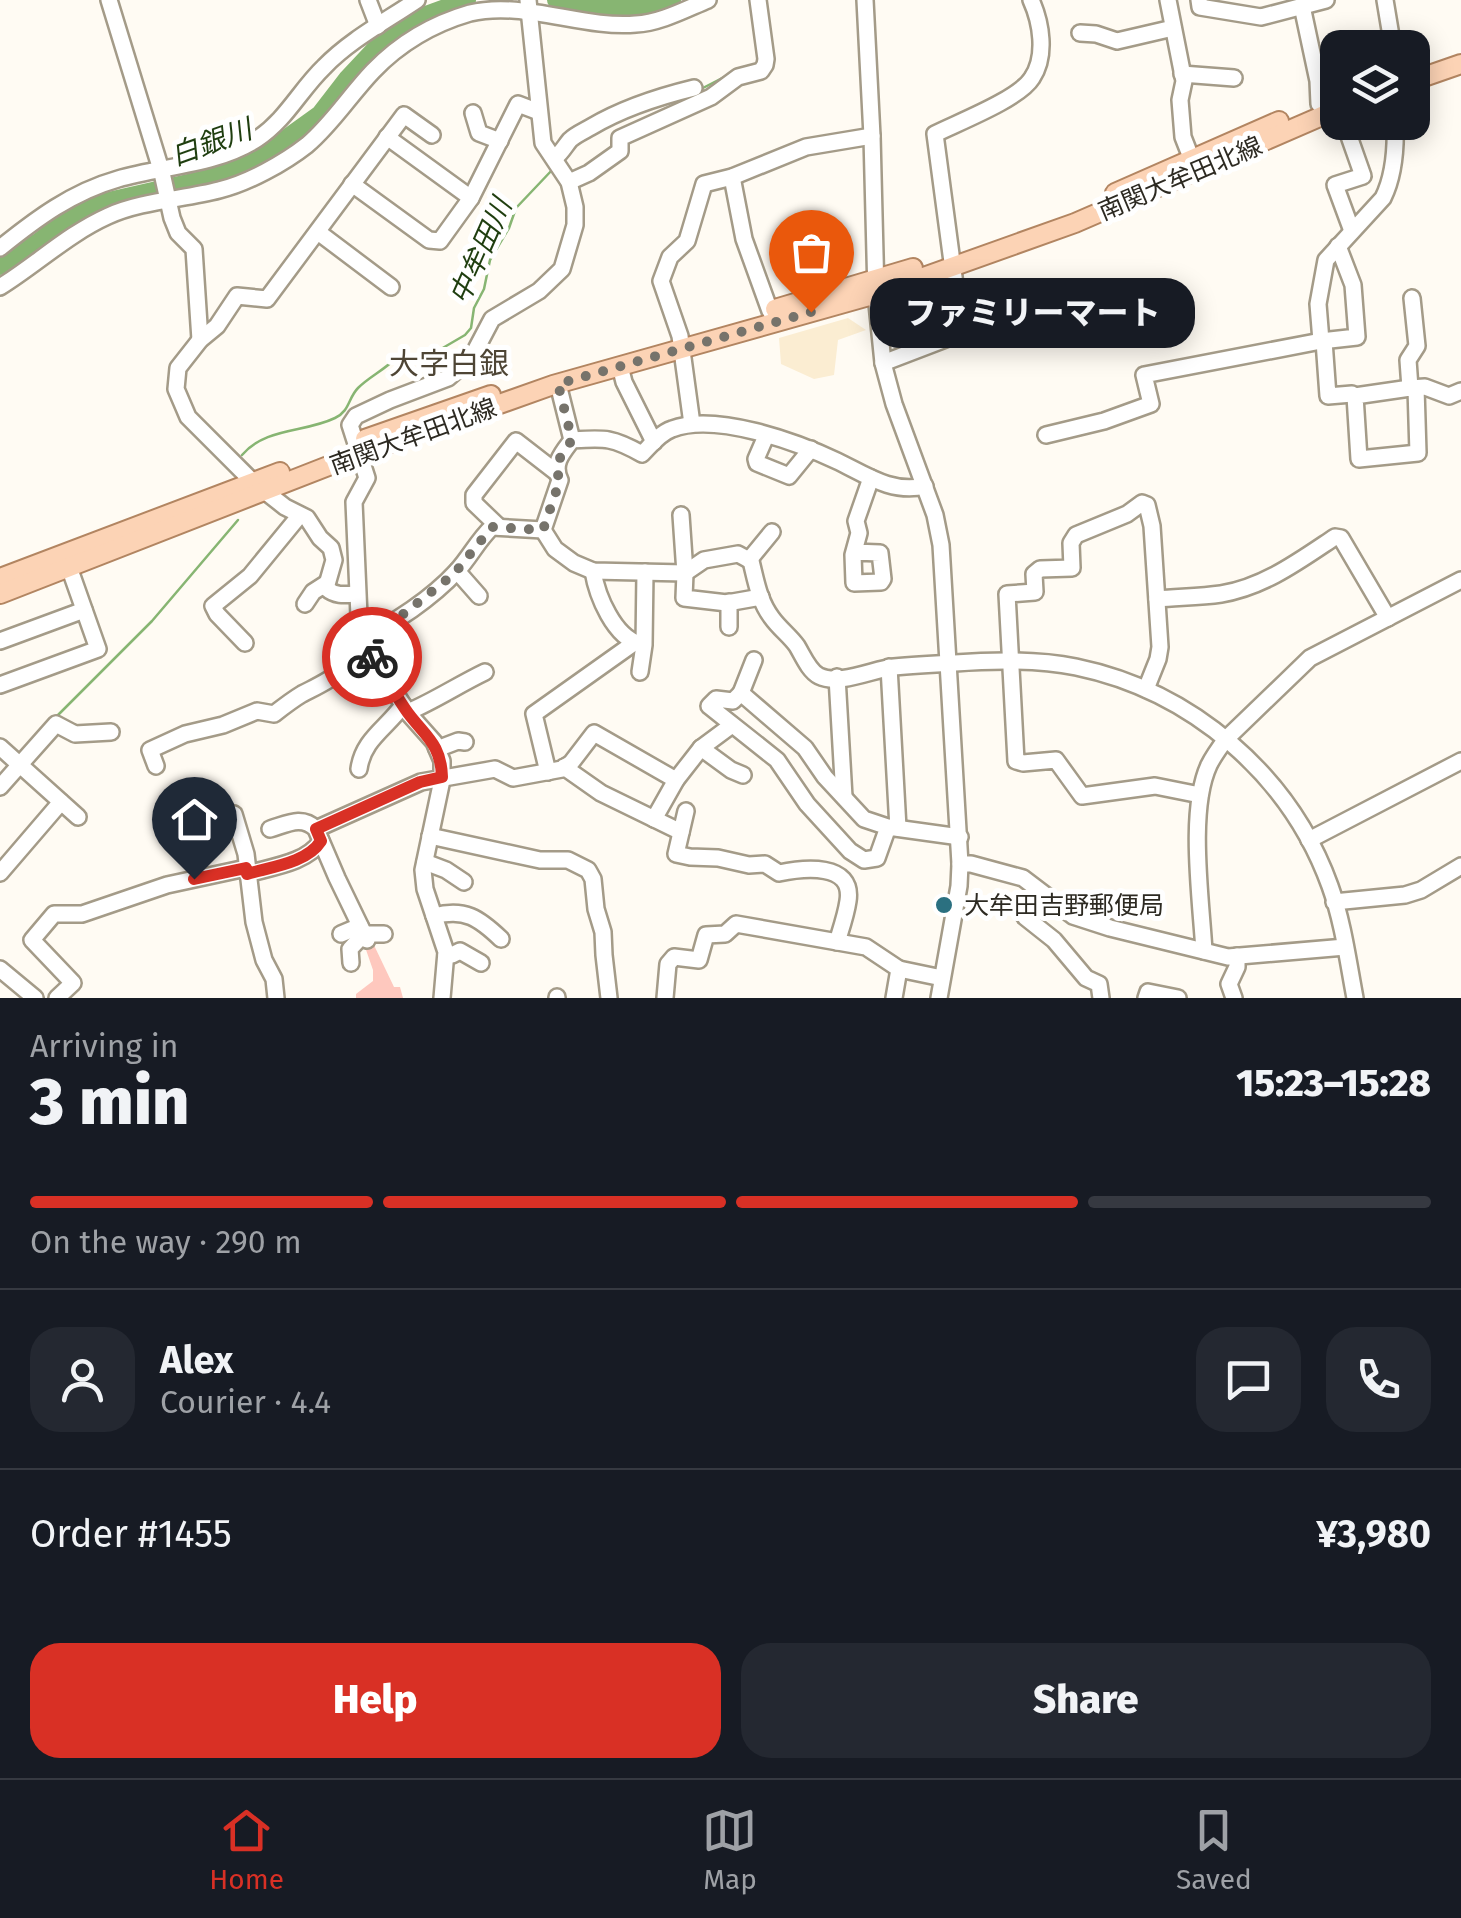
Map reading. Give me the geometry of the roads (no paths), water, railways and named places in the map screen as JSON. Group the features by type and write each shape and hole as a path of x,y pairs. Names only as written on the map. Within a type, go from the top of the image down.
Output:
{"main road":[{"path":"1430,63 1461,52"},
{"path":"1430,75 1461,64"},
{"name":"南関大牟田北線","path":"0,594 358,448 422,418 876,288 1320,109"},
{"name":"南関大牟田北線","path":"950,261 1075,223 1320,110"},
{"name":"南関大牟田北線","path":"358,448 620,366 770,311 876,288"},
{"name":"南関大牟田北線","path":"0,578 259,487"}],"street":[{"path":"109,0 178,232 194,249 200,340"},
{"path":"368,0 378,26"},
{"path":"0,248 36,219 80,193 116,179 212,158 258,139 281,120 322,68 416,0"},
{"path":"0,287 79,230 111,214 167,197 223,190 282,163 308,144 401,45 435,25 474,12 529,7 615,24 638,24 708,0"},
{"path":"560,168 612,158 620,151 620,138 711,97 738,77 761,70 766,59 758,0"},
{"path":"865,0 876,288 883,363 941,546 950,663 960,864 938,998"},
{"path":"883,363 951,337 960,322 935,134 1010,96 1032,78 1040,59 1040,40 1031,0"},
{"path":"1168,0 1184,81 1180,100 1183,136 1192,160"},
{"path":"1199,0 1200,7 1260,17 1326,0"},
{"path":"1384,0 1390,30"},
{"path":"1302,6 1320,84"},
{"path":"156,766 150,750 186,734 257,712 274,714 336,676 354,658 360,639 354,502 367,478 350,425 356,416 448,378 472,356 492,319 538,291 562,269 575,225 575,207 560,168 543,143 529,7"},
{"path":"1080,33 1116,40 1172,28"},
{"path":"1182,74 1234,78"},
{"path":"560,168 571,140 610,116 630,106 694,88"},
{"path":"352,184 429,240 440,241 472,198 518,104 539,112"},
{"path":"473,113 478,133 500,141"},
{"path":"356,594 340,595 326,588 334,560 331,548 307,518 259,487 188,418 176,389 178,368 217,326 237,296 268,299 404,114 432,135"},
{"path":"387,136 472,198"},
{"path":"692,424 680,342 661,281 670,257 688,241 704,184 732,178 806,147 872,136"},
{"path":"1350,140 1363,176 1335,184 1352,231"},
{"path":"1394,140 1392,169 1383,198 1326,260 1318,304 1328,396 1425,387 1449,396 1461,392"},
{"path":"732,178 744,238 770,311"},
{"path":"318,232 391,287"},
{"path":"1046,434 1104,421 1151,404 1144,375 1357,337 1353,286 1338,246"},
{"path":"1355,396 1358,459 1418,453 1408,360 1417,346 1412,298"},
{"path":"620,366 652,444 663,460"},
{"path":"556,472 558,460 572,440 558,384"},
{"path":"572,440 608,438 642,454 671,429 713,423 811,449 884,484 909,490 925,486"},
{"path":"766,436 757,463 808,483"},
{"path":"499,527 474,503 474,495 516,441 556,472 560,480 543,530"},
{"path":"789,476 811,449"},
{"path":"854,552 859,532 856,521 871,478"},
{"path":"1146,690 1160,648 1152,526 1147,505 1142,503 1127,514 1076,534 1071,543 1072,568 1040,569 1034,574 1035,592 1007,594 1016,760 1056,760 1082,796 1155,786 1200,794"},
{"path":"244,643 213,606 250,576 300,515"},
{"path":"681,515 684,598 730,602 761,598"},
{"path":"360,639 387,627 457,570 492,527 543,530"},
{"path":"543,530 555,549 594,571 685,572 704,560 738,554 751,561 770,616 793,640 814,674 824,678 866,675 888,668 1034,661 1076,667 1121,680 1196,716 1226,738 1277,790 1310,840 1330,886 1355,998"},
{"path":"748,560 772,532"},
{"path":"1156,599 1223,594 1247,587 1288,568 1334,537 1341,538 1388,618"},
{"path":"0,685 98,649 70,567"},
{"path":"457,570 480,596"},
{"path":"594,571 595,586 608,613 623,635 639,644"},
{"path":"640,672 645,572"},
{"path":"1204,950 1197,825 1200,794 1209,765 1226,738 1310,658 1461,580"},
{"path":"305,604 313,592 327,583"},
{"path":"729,627 730,602"},
{"path":"0,641 84,610"},
{"path":"360,639 405,708 434,742 442,761 423,870 425,889 446,955 442,998"},
{"path":"639,644 534,714 556,770 681,832"},
{"path":"754,660 740,693 733,700 716,699 709,706 777,760 807,804 850,851 864,860 877,858 893,827 888,668"},
{"path":"359,769 366,746 376,731 405,708 427,704 485,672"},
{"path":"837,678 844,798"},
{"path":"740,693 805,748 825,777 864,819 960,837"},
{"path":"0,787 56,724 75,734 111,732"},
{"path":"654,819 676,780 701,748 732,726"},
{"path":"58,998 72,984 32,940 54,914 82,914 168,885 303,857 315,851 319,835 420,782 495,769 513,778 556,770 571,763 594,734 676,780"},
{"path":"437,749 465,742"},
{"path":"0,747 78,817"},
{"path":"701,748 743,775"},
{"path":"1310,840 1461,761"},
{"path":"2,866 61,802"},
{"path":"686,811 676,854 765,864 779,873 826,869 840,876 849,898 837,942"},
{"path":"234,814 246,854 254,922 264,960 274,979 276,998"},
{"path":"270,829 302,820 310,823 364,933"},
{"path":"430,836 540,860 568,860 588,870 603,932 610,998"},
{"path":"425,862 464,882"},
{"path":"960,864 1024,878 1073,916 1228,957 1345,947"},
{"path":"1334,902 1405,895 1461,866"},
{"path":"1040,892 1025,917 1054,940 1086,978 1099,984 1101,998"},
{"path":"434,916 461,912 483,922 501,939"},
{"path":"665,998 668,964 674,956 699,960 706,935 725,934 736,924 866,946 899,970 942,978"},
{"path":"351,963 350,950 364,933"},
{"path":"341,934 384,934"},
{"path":"446,955 460,951 481,963"},
{"path":"1234,998 1229,984 1238,956"},
{"path":"0,969 36,998"},
{"path":"894,998 899,970"},
{"path":"1146,998 1148,992 1178,998"}],"waterway":[{"name":"白銀川","path":"0,266 91,205 210,178 263,155 320,114 377,47 418,18 467,0"},
{"name":"白銀川","path":"556,0 614,8 642,8 672,0"},
{"name":"中牟田川","path":"701,89 730,74"},
{"name":"中牟田川","path":"242,455 274,435 340,415 358,388 395,359 429,356 465,335 471,328 490,260 516,208 553,169"},
{"name":"中牟田川","path":"56,717 152,621 238,520"}],"place":[{"name":"ファミリーマート","path":"811,312"},
{"name":"大牟田吉野郵便局","path":"944,905"}],"district":[{"name":"大字白銀","path":"449,364"}]}
